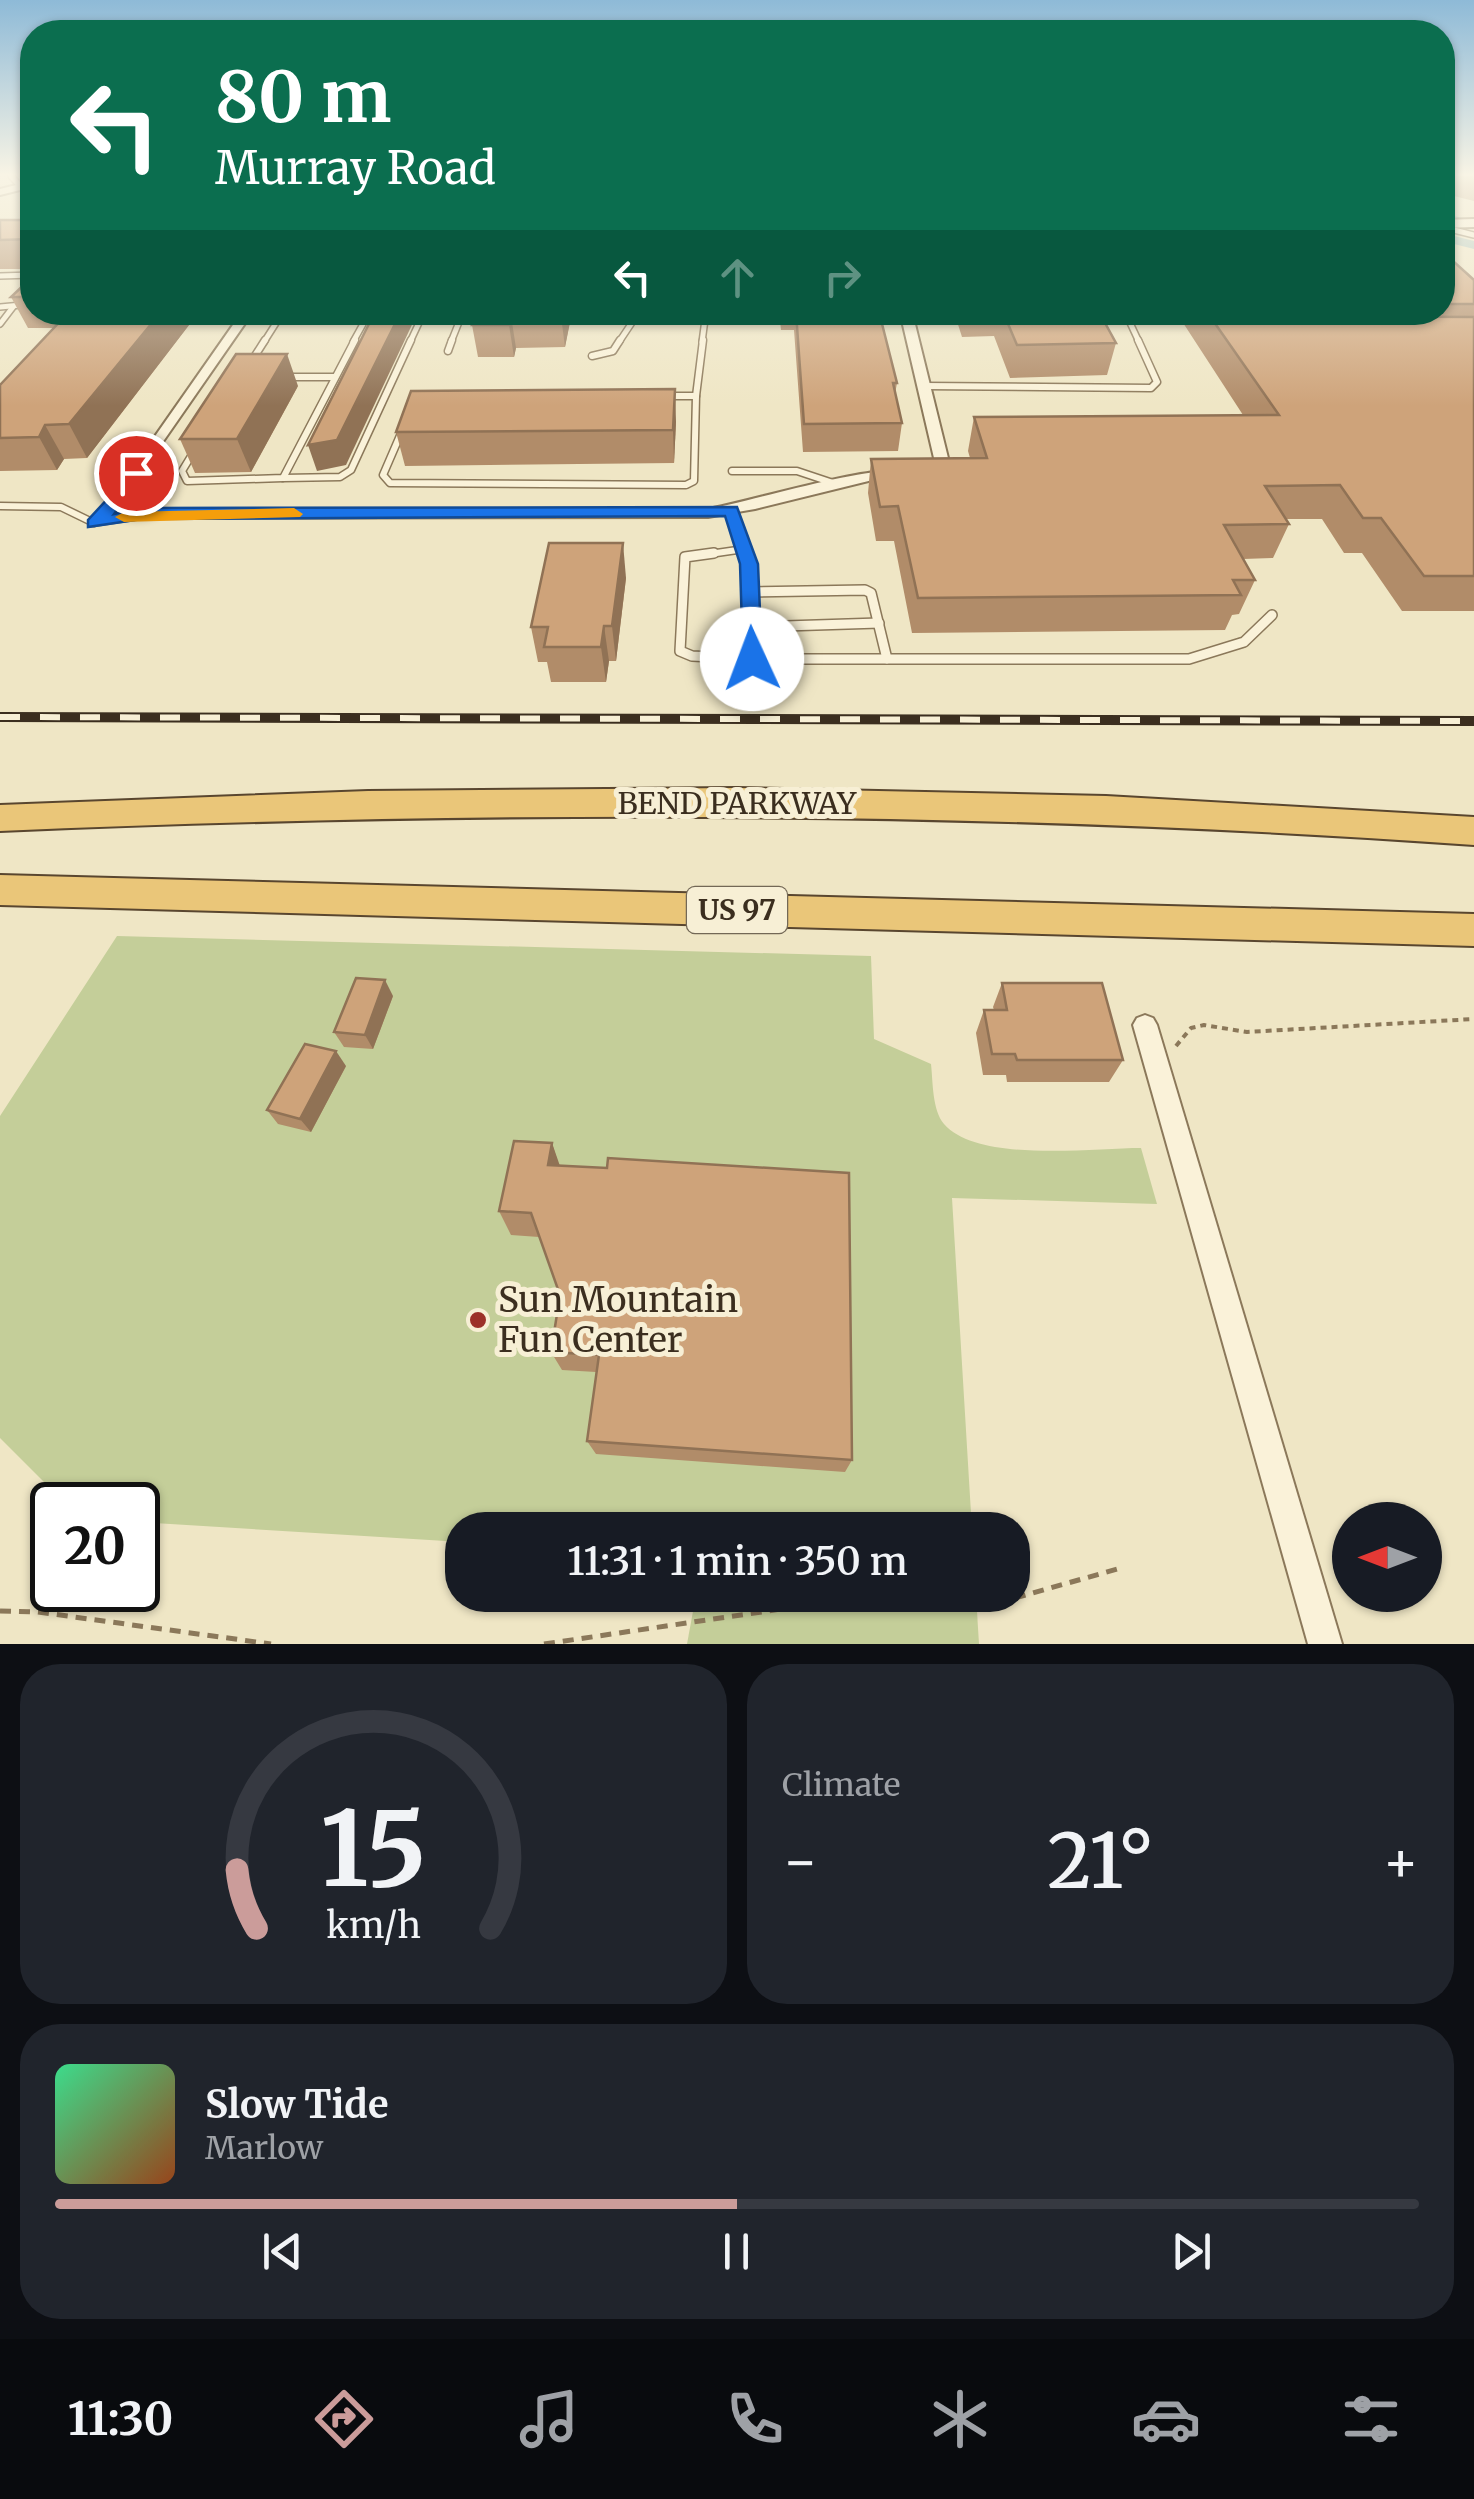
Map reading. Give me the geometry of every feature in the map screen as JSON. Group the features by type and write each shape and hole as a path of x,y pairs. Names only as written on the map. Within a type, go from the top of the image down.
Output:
{"highway":[{"name":"BEND PARKWAY","path":"12,816 348,805 898,804 1474,827"},
{"name":"US 97","path":"0,890 1474,930"}],"street":[{"path":"94,523 114,505 239,325"},
{"path":"94,523 142,514 732,511 756,508 833,483 937,466 941,458 909,325"},
{"path":"1145,1026 1324,1644"}],"lane":[{"path":"0,307 20,306"},
{"path":"0,324 13,307"},
{"path":"241,377 275,325"},
{"path":"283,478 362,325"},
{"path":"202,440 182,471 187,481 340,477 351,470 418,325"},
{"path":"448,351 458,325"},
{"path":"592,356 613,351 630,325"},
{"path":"407,420 383,475 390,484 686,485 694,481 696,396 704,325"},
{"path":"924,386 1151,388 1156,382 1131,325"},
{"path":"279,377 335,378"},
{"path":"658,396 696,396"},
{"path":"732,471 797,471 833,483"},
{"path":"0,506 61,507 94,523"},
{"path":"732,511 744,549 750,592 752,659"},
{"path":"744,549 685,556 680,651 752,659 1188,659 1244,642 1272,615"},
{"path":"750,592 866,590 871,593 887,659"},
{"path":"751,627 879,623"}],"path":[{"path":"1176,1046 1192,1028 1204,1025 1247,1032 1474,1019"},
{"path":"544,1644 856,1598 997,1602 1122,1568"},
{"path":"0,1612 38,1612 272,1644"}],"green space":[{"name":"Sun Mountain Fun Center","path":"117,936 871,956 874,1039 931,1064 935,1104 944,1124 960,1136 1008,1149 1141,1148 1157,1204 952,1198 971,1512 445,1512 445,1541 160,1523 160,1482 44,1482 0,1438 0,1116"},
{"path":"693,1612 977,1612 979,1644 687,1644"}],"building":[{"path":"1455,263 1474,280 1474,304 1455,304"},
{"path":"1455,317 1474,317 1474,576 1424,576 1381,518 1363,518 1340,485 1265,486 1289,524 1224,525 1255,580 1233,580 1241,595 918,598 898,506 880,507 871,459 987,458 974,417 1279,415 1216,325 1455,325"},
{"path":"57,325 150,325 69,424 45,425 39,437 0,438 0,385"},
{"path":"368,325 394,325 337,440 308,445"},
{"path":"797,325 882,325 902,423 804,424"},
{"path":"1009,325 1106,325 1116,343 1017,345"},
{"path":"236,354 287,354 237,439 180,439"},
{"path":"675,389 673,430 396,432 411,391"},
{"path":"549,543 623,543 612,626 604,626 601,647 544,647 548,627 531,627"},
{"path":"356,978 385,980 365,1035 334,1032"},
{"path":"1002,983 1102,983 1123,1060 1017,1060 1015,1054 992,1054 984,1010 1007,1010"},
{"path":"305,1044 336,1051 300,1119 267,1110"},
{"name":"Sun Mountain Fun Center","path":"514,1141 552,1143 548,1165 607,1168 608,1158 849,1173 852,1460 587,1441 599,1355 551,1352 560,1295 531,1213 499,1211"}],"railway":[{"path":"0,717 1474,721"}],"slow traffic":[{"path":"124,517 294,514"}],"place":[{"name":"Sun Mountain Fun Center","path":"478,1320"}],"route":[{"path":"136,473 114,505 94,523 142,514 732,511 749,564 752,659"}]}
